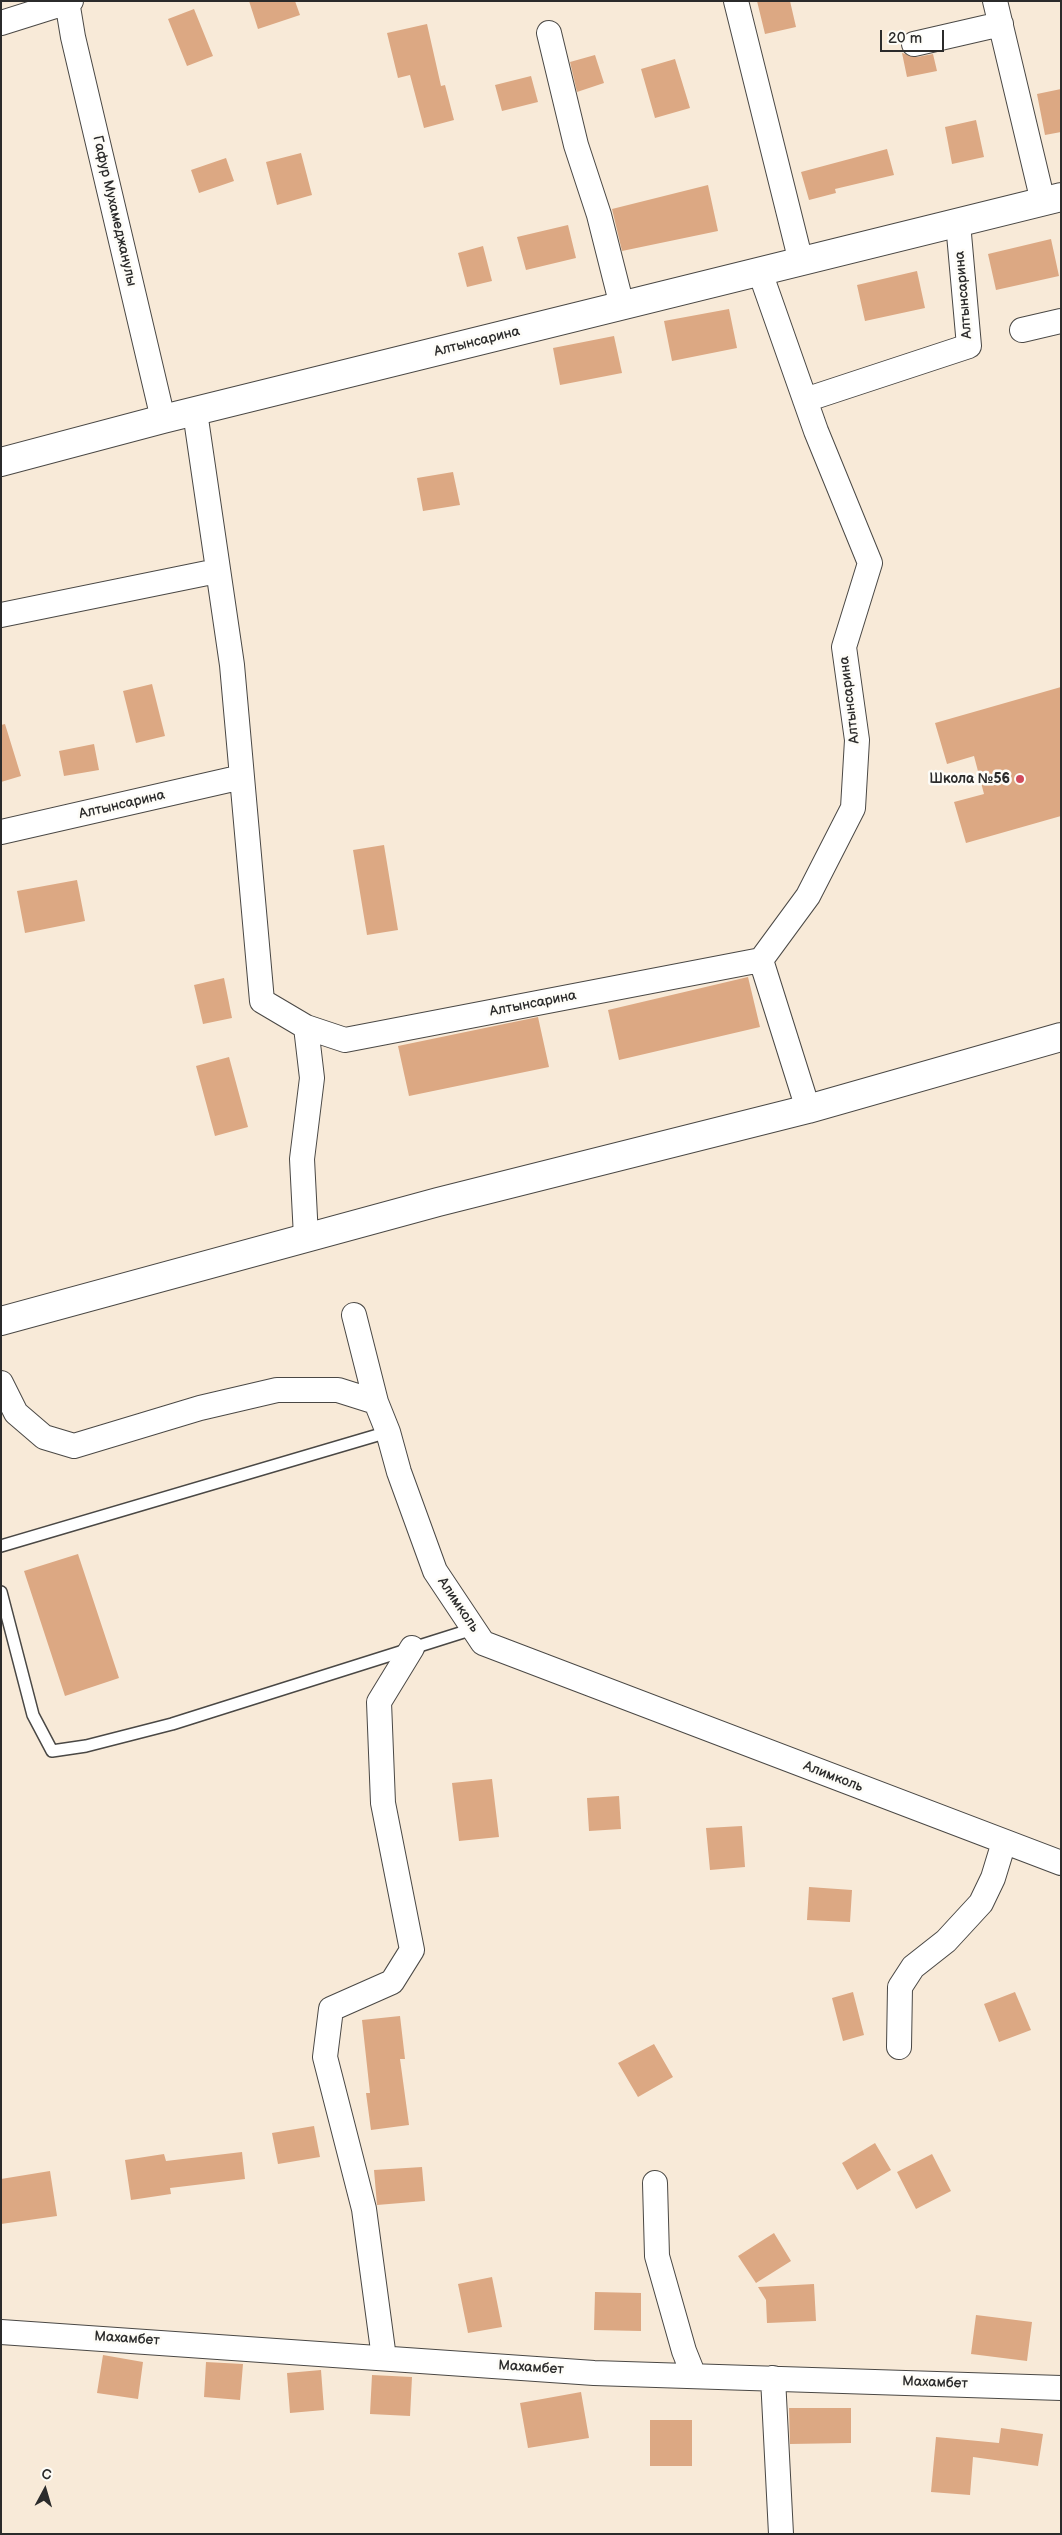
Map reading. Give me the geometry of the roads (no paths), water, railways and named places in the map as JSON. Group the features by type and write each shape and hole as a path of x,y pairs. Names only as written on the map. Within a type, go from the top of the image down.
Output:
{"street":[{"path":"736,1 801,262"},
{"name":"Алтынсарина","path":"1,462 195,412 1052,200 995,1"},
{"path":"1,23 69,2"},
{"name":"Гафур Мухамеджанулы","path":"69,2 73,38 163,420"},
{"path":"914,44 1001,24"},
{"path":"549,33 576,145 599,215 622,306"},
{"name":"Алтынсарина","path":"805,400 969,346 958,223"},
{"name":"Алтынсарина","path":"195,412 232,665 262,1000 306,1027 345,1040 761,960 808,896 853,808 857,740 844,647 870,563 805,400 760,272"},
{"path":"1022,330 1061,320"},
{"path":"1,615 217,571"},
{"name":"Алтынсарина","path":"1,832 242,777"},
{"path":"761,960 808,1110"},
{"path":"306,1027 312,1078 302,1158 306,1237"},
{"path":"1,1321 306,1237 808,1110 1061,1037"},
{"name":"Алимколь","path":"354,1315 376,1402 435,1570 483,1643 1061,1864"},
{"path":"1,1383 16,1413 44,1437 74,1446 200,1408 277,1390 338,1390 376,1402"},
{"path":"384,2358 364,2210 325,2057 332,2009 392,1982 412,1950 383,1803 379,1702 412,1648"},
{"path":"899,2046 900,1987 912,1967 946,1941 981,1903 993,1878 1004,1842"},
{"path":"655,2183 657,2256 684,2351 694,2376"},
{"name":"Махамбет","path":"1,2332 594,2373 1061,2388"},
{"path":"773,2378 781,2534"}],"lane":[{"path":"1,1546 388,1432"},
{"path":"1,1592 33,1715 52,1751 86,1746 172,1724 473,1629"}],"place":[{"name":"Школа №56","path":"1020,779"}]}
